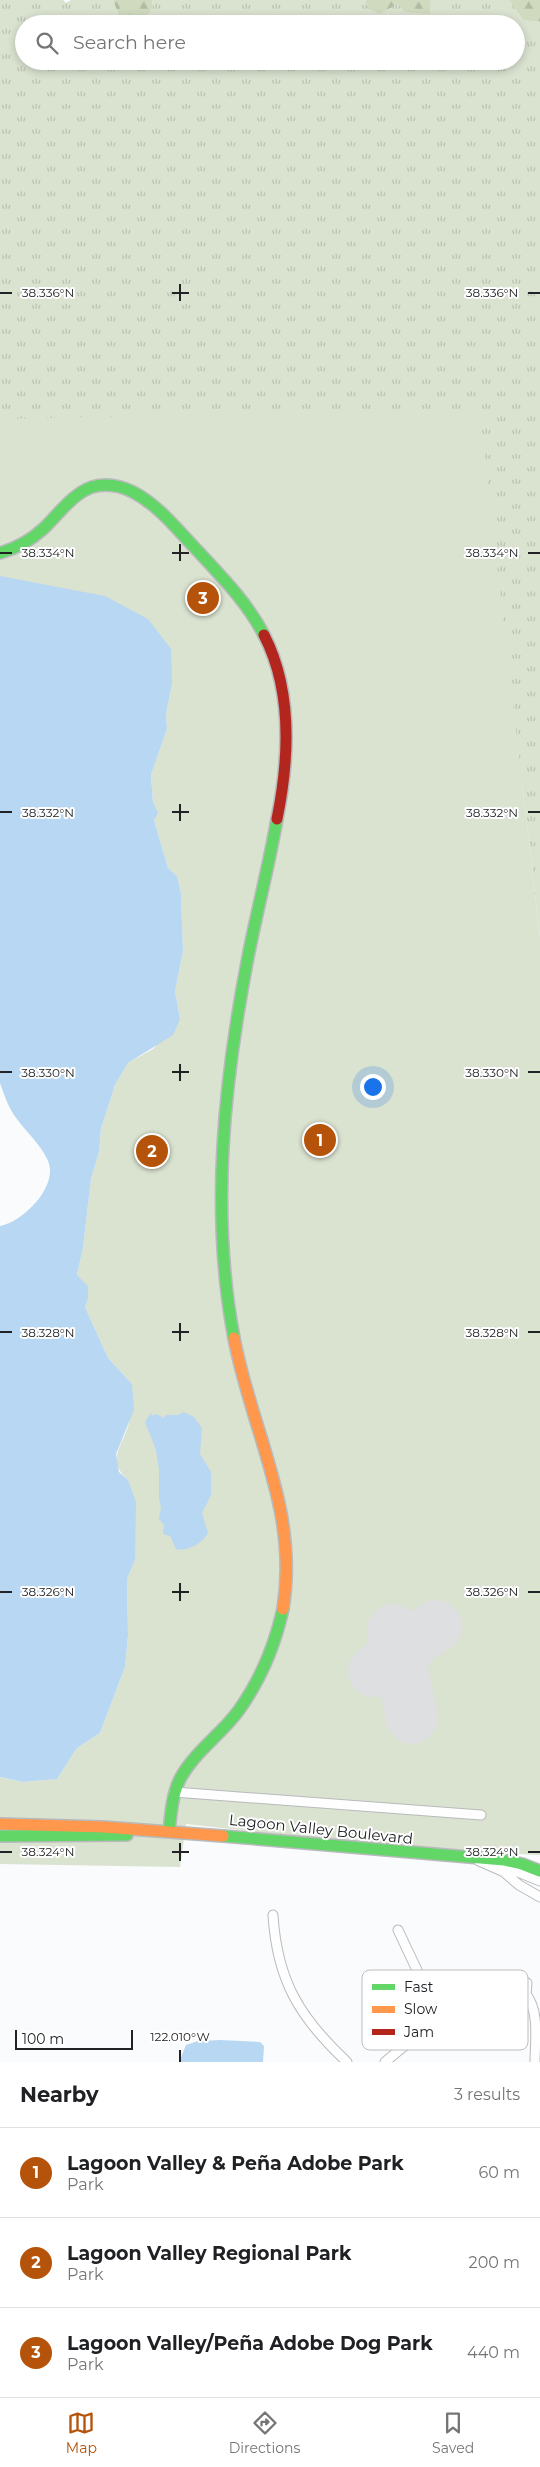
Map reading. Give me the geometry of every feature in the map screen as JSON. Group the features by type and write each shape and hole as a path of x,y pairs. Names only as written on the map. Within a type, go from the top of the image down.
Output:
{"street":[{"path":"0,553 22,546 90,487 109,485 131,491 172,524 241,598 261,628 270,646 280,678 283,696 285,718 280,808 253,929 224,1110 221,1231 234,1338 251,1411 281,1507 287,1553 286,1592 268,1659 253,1688 230,1722 184,1770 174,1792 169,1831"},
{"path":"174,1792 481,1815"},
{"path":"0,1824 89,1826 169,1831"},
{"path":"0,1836 89,1836 169,1831"},
{"name":"Lagoon Valley Boulevard","path":"169,1831 475,1860 508,1860 540,1871"},
{"name":"Lagoon Valley Boulevard","path":"475,1860 506,1867 540,1881"},
{"name":"Lagoon Valley Boulevard","path":"475,1860 504,1872 524,1888 540,1897"},
{"path":"273,1915 279,1965 297,2005 320,2037 348,2062"},
{"path":"398,1930 417,1970"},
{"path":"528,1998 534,2011 535,2062"},
{"path":"384,2062 399,2050"}],"green space":[{"path":"0,0 63,0 66,3 71,0 113,0 119,15 15,15 15,70 525,70 525,20 540,22 540,937 522,782 0,419"},
{"path":"113,0 152,0 153,7 148,15 119,15"},
{"path":"152,0 366,0 366,7 398,4 430,14 430,0 509,0 520,15 148,15 153,7"},
{"path":"366,0 430,0 430,14 405,12 398,4 379,14 366,7"},
{"path":"509,0 540,0 540,22 525,20 525,15 520,15"},
{"path":"479,409 540,937 540,1855 424,1850 186,1824 180,1867 0,1864 0,1777 23,1782 57,1779 77,1748 100,1733 125,1667 128,1636 127,1579 135,1560 128,1480 121,1472 117,1459 129,1423 132,1384 108,1358 85,1307 88,1299 77,1275 83,1248 91,1179 99,1152 101,1129 115,1085 128,1063 153,1049 180,1019 175,991 183,951 181,893 177,876 168,868 154,820 157,813 153,802 151,775 167,729 166,714 172,684 0,576 0,419"}],"water":[{"path":"0,576 105,596 148,619 171,649 172,684 166,714 167,729 151,775 153,802 158,813 154,820 168,868 177,876 181,893 183,951 175,991 180,1019 173,1035 128,1063 115,1085 101,1129 99,1152 91,1179 83,1248 77,1275 88,1286 88,1299 85,1307 108,1358 132,1384 134,1410 116,1454 119,1472 128,1480 136,1502 135,1560 127,1579 128,1636 125,1667 100,1733 77,1748 57,1779 23,1782 0,1777 0,1226 19,1218 37,1201 44,1191 50,1171 45,1155 18,1121 0,1083"},
{"path":"184,1412 194,1417 202,1428 200,1454 211,1472 211,1495 202,1513 208,1533 202,1541 194,1546 180,1550 176,1549 170,1536 163,1534 164,1525 159,1519 161,1507 156,1450 145,1422 151,1413 152,1416 156,1414 164,1418 166,1415 178,1415"},
{"path":"198,2041 260,2042 264,2046 263,2062 179,2062 186,2045"}],"runway":[{"path":"374,1671 436,1626"},
{"path":"393,1630 412,1718"}],"traffic: fast":[{"path":"0,553 28,541 85,490 103,485 124,488 151,503 174,525 233,590 250,611 264,635"},
{"path":"234,1338 227,1291 223,1243 223,1147 232,1052 248,957 277,819"},
{"path":"169,1831 171,1811 180,1779 193,1760 232,1719 247,1698 266,1661 276,1636 283,1609"},
{"path":"0,1836 127,1835"},
{"path":"223,1836 504,1860 540,1871"}],"traffic: slow":[{"path":"234,1338 242,1373 271,1472 285,1538 286,1573 283,1609"},
{"path":"0,1824 103,1827 223,1836"}],"traffic: jam":[{"path":"264,635 280,679 286,726 284,773 277,819"}],"place":[{"name":"Lagoon Valley/Peña Adobe Dog Park","path":"203,598"},
{"name":"Lagoon Valley & Peña Adobe Park","path":"320,1140"},
{"name":"Lagoon Valley Regional Park","path":"152,1151"}]}
